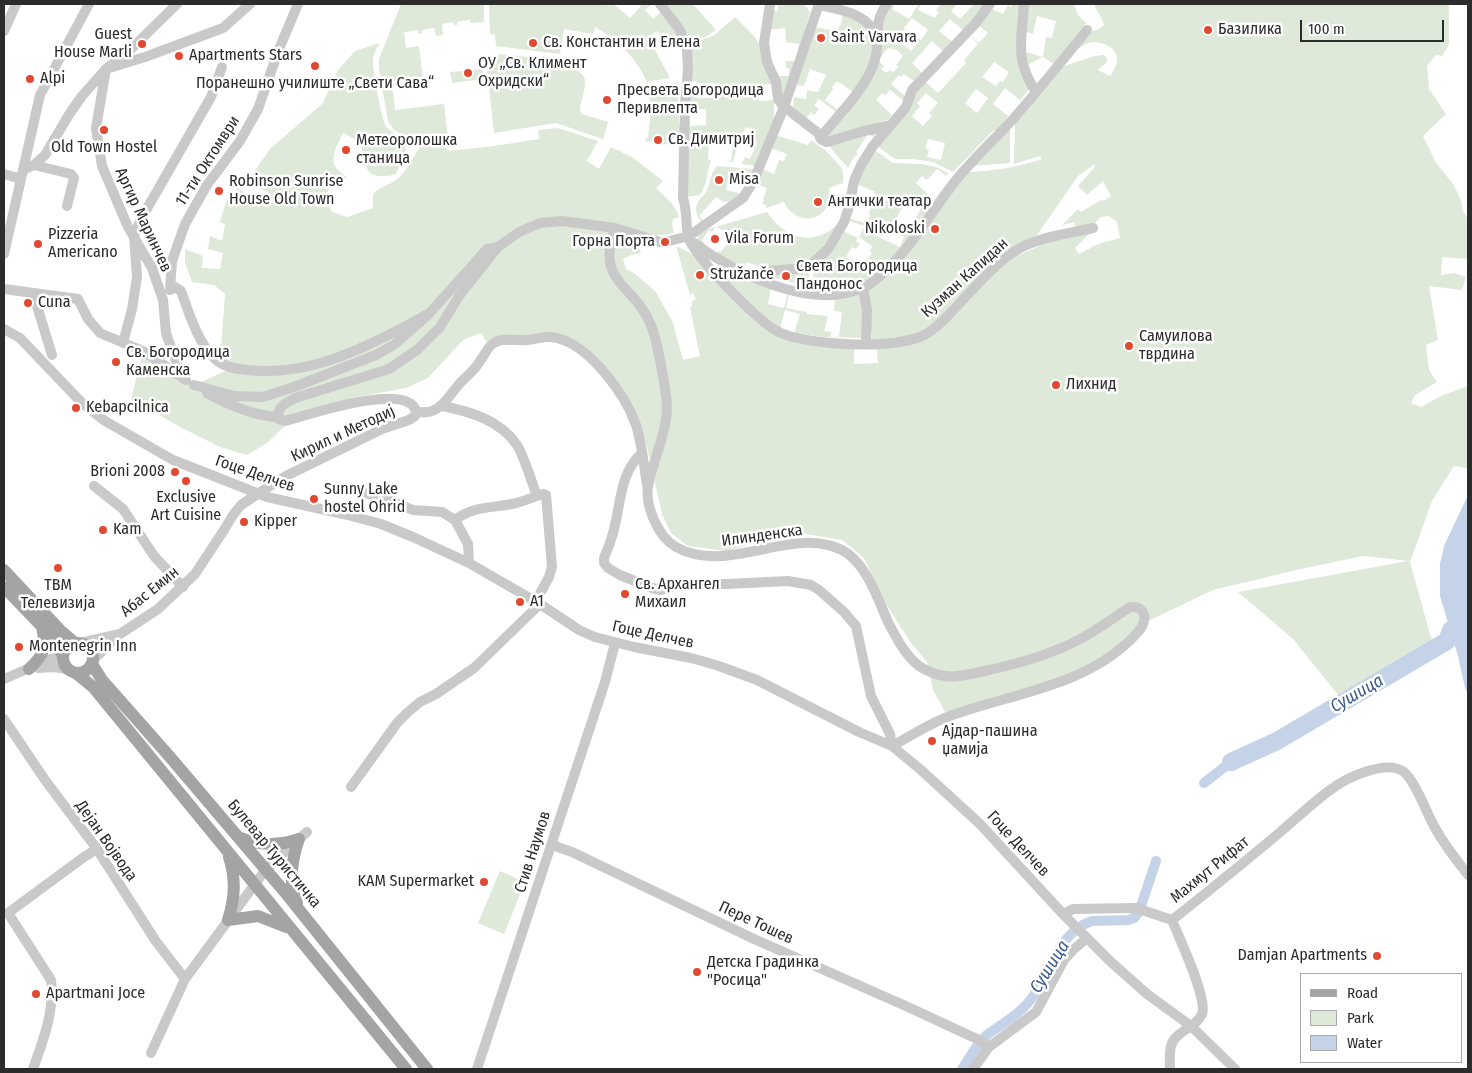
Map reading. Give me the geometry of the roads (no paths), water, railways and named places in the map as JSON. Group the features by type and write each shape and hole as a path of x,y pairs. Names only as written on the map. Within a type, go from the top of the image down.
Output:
{"main road":[{"path":"4,570 61,631 89,648 92,652 92,662 87,670 72,671 63,662 62,654 53,638 4,587"},
{"path":"29,669 44,652 45,644 42,626"},
{"path":"62,654 67,647 78,643"},
{"name":"Булевар Туристичка","path":"92,662 102,680 266,869 427,1069"},
{"name":"Булевар Туристичка","path":"72,671 92,688 406,1069"},
{"path":"239,837 268,845 286,844 303,836"},
{"path":"303,836 296,848 291,883 294,896 303,916"},
{"path":"226,850 234,871 235,886 228,920 258,916 289,928"}],"street":[{"path":"4,31 16,4"},
{"path":"4,254 40,95 90,4"},
{"path":"4,174 22,174 45,155 82,96 106,70 130,50 177,4"},
{"path":"106,70 145,58 223,28 250,4"},
{"name":"11-ти Октомври","path":"164,310 170,290 172,261 185,224 207,185 240,141 258,109 279,49 298,4"},
{"path":"660,4 682,32 688,56 683,198 689,237 712,256 730,266 785,288 812,294 838,294 863,288 896,260 954,183 1036,92 1087,30"},
{"path":"770,4 764,43 765,54 776,82 778,99 784,107 827,142 864,130 888,126"},
{"path":"278,417 282,405 295,398 389,369 417,350 440,327 458,296 498,247 519,232 545,222 568,221 615,228 660,242 689,237 746,194 759,168 784,107 812,23 812,12 815,4 845,11 860,17 873,29 878,41"},
{"path":"820,138 868,77 876,55 878,18 887,4"},
{"path":"760,279 768,271 808,267 825,252 836,238 844,222 853,184 861,165 888,126 906,107 912,90 975,24 990,4"},
{"path":"1024,4 1020,37 1021,56 1026,75 1036,92"},
{"path":"123,343 132,309 137,277 134,236 141,219 212,98 222,67"},
{"name":"Аргир Маринчев","path":"106,70 96,128 102,166 128,227 152,268 162,300 166,332 176,359 190,383"},
{"path":"34,165 71,174 74,178 67,206"},
{"name":"Илинденска","path":"615,228 610,243 611,268 618,281 645,313 652,327 666,395 666,425 648,488 652,515 656,526 670,543 689,552 714,557 726,557 775,547 807,544 830,546 848,554 864,571 896,637 908,655 922,668 940,675 957,677 1054,652 1089,634 1130,607 1142,610 1144,616 1141,629 1133,638 1094,666 1038,690 948,717 892,746"},
{"name":"Кузман Капидан","path":"689,237 700,256 720,279 776,331 790,337 813,341 866,344 904,342 926,334 943,321 994,268 1019,249 1039,241 1093,228"},
{"path":"4,289 78,299 88,319 100,333 143,351 190,383 234,396 263,397 376,355 394,344 430,313 487,249 498,247"},
{"path":"170,290 175,287 181,291 201,339 215,359 230,368 259,372 289,370 354,352 379,341 430,313"},
{"path":"863,288 867,310 866,344"},
{"path":"33,293 52,355"},
{"name":"Гоце Делчев","path":"4,329 20,338 81,402 105,421 173,460 279,501 348,515 381,524 469,563 538,603 579,630 615,643 691,658 757,680 859,732 892,746 935,782 980,824 1086,938 1147,994 1192,1026 1235,1069"},
{"path":"537,496 517,446 505,433 493,423 476,414 443,406 459,384 475,368 489,346 496,341 522,341 556,337 584,352 609,378 623,399 636,426 648,488"},
{"name":"Кирил и Методиј","path":"190,383 229,405 267,417 278,417 285,420 326,408 384,398 410,402 414,406 416,411 409,420 382,429 286,476 259,493"},
{"name":"Кирил и Методиј","path":"416,411 428,412 443,406"},
{"path":"642,453 631,466 622,488 614,530 604,558 604,563 608,568 620,575 661,590 681,584 788,581 811,585 819,590 844,612 856,626 863,654 867,684 890,734 892,746"},
{"path":"94,486 123,509 154,556 184,587"},
{"path":"353,490 384,498 413,510 442,512 456,520 468,544 469,563"},
{"name":"Абас Емин","path":"78,643 120,634 158,609 184,587 200,567 232,515 241,505 259,493"},
{"path":"351,787 397,723 420,702 436,694 474,668 538,603 549,577 552,560 546,495 543,494 513,504 479,508 462,514 456,520"},
{"path":"92,662 120,634"},
{"name":"Стив Наумов","path":"477,1069 610,666 615,643"},
{"path":"4,679 62,654"},
{"path":"29,669 54,667 72,671"},
{"name":"Дејан Војвода","path":"4,719 49,786 97,850 155,940 185,979"},
{"name":"Махмут Рифат","path":"1192,1026 1202,1012 1203,1003 1200,989 1172,920 1333,788 1359,774 1390,767 1404,772 1422,801 1432,823 1453,856 1468,875"},
{"path":"151,1053 185,979 266,869 303,836"},
{"name":"Пере Тошев","path":"552,845 572,852 754,940 984,1043"},
{"path":"34,1069 51,1006 52,992 50,980 8,913 84,857 97,850"},
{"path":"1063,914 1073,910 1140,908 1172,920"},
{"path":"973,1069 984,1043 1036,1012 1064,960 1086,938"},
{"path":"1170,1069 1171,1045 1181,1032 1192,1026"}],"water":[{"path":"1468,495 1468,695 1440,596 1440,564 1444,546"}],"waterway":[{"name":"Сушица","path":"1231,762 1277,741 1447,641 1451,630"},
{"name":"Сушица","path":"1204,783 1231,762"},
{"name":"Сушица","path":"962,1069 983,1038 1023,1009 1035,994 1061,946 1069,936 1080,927 1092,921 1128,920 1134,918 1139,912 1156,861"}],"place":[{"name":"Базилика","path":"1208,30"},
{"name":"Saint Varvara","path":"821,38"},
{"name":"Св. Константин и Елена","path":"533,43"},
{"name":"Guest House Marli","path":"142,44"},
{"name":"Apartments Stars","path":"179,56"},
{"name":"Поранешно училиште „Свети Сава“","path":"315,66"},
{"name":"ОУ „Св. Климент Охридски“","path":"468,73"},
{"name":"Alpi","path":"30,79"},
{"name":"Пресвета Богородица Перивлепта","path":"607,100"},
{"name":"Old Town Hostel","path":"104,130"},
{"name":"Св. Димитриј","path":"658,140"},
{"name":"Метеоролошка станица","path":"346,150"},
{"name":"Misa","path":"719,180"},
{"name":"Robinson Sunrise House Old Town","path":"219,191"},
{"name":"Антички театар","path":"818,202"},
{"name":"Nikoloski","path":"935,229"},
{"name":"Vila Forum","path":"715,239"},
{"name":"Горна Порта","path":"665,242"},
{"name":"Pizzeria Americano","path":"38,244"},
{"name":"Stružanče","path":"700,275"},
{"name":"Света Богородица Пандонос","path":"786,276"},
{"name":"Cuna","path":"28,303"},
{"name":"Самуилова тврдина","path":"1129,346"},
{"name":"Св. Богородица Каменска","path":"116,362"},
{"name":"Лихнид","path":"1056,385"},
{"name":"Kebapcilnica","path":"76,408"},
{"name":"Brioni 2008","path":"175,472"},
{"name":"Exclusive Art Cuisine","path":"186,481"},
{"name":"Sunny Lake hostel Ohrid","path":"314,499"},
{"name":"Kipper","path":"244,522"},
{"name":"Kam","path":"103,530"},
{"name":"ТВМ Телевизија","path":"58,568"},
{"name":"Св. Архангел Михаил","path":"625,594"},
{"name":"A1","path":"520,602"},
{"name":"Montenegrin Inn","path":"19,647"},
{"name":"Ајдар-пашина џамија","path":"932,741"},
{"name":"KAM Supermarket","path":"484,882"},
{"name":"Damjan Apartments","path":"1377,956"},
{"name":"Детска Градинка \"Росица\"","path":"697,972"},
{"name":"Apartmani Joce","path":"36,994"}]}
